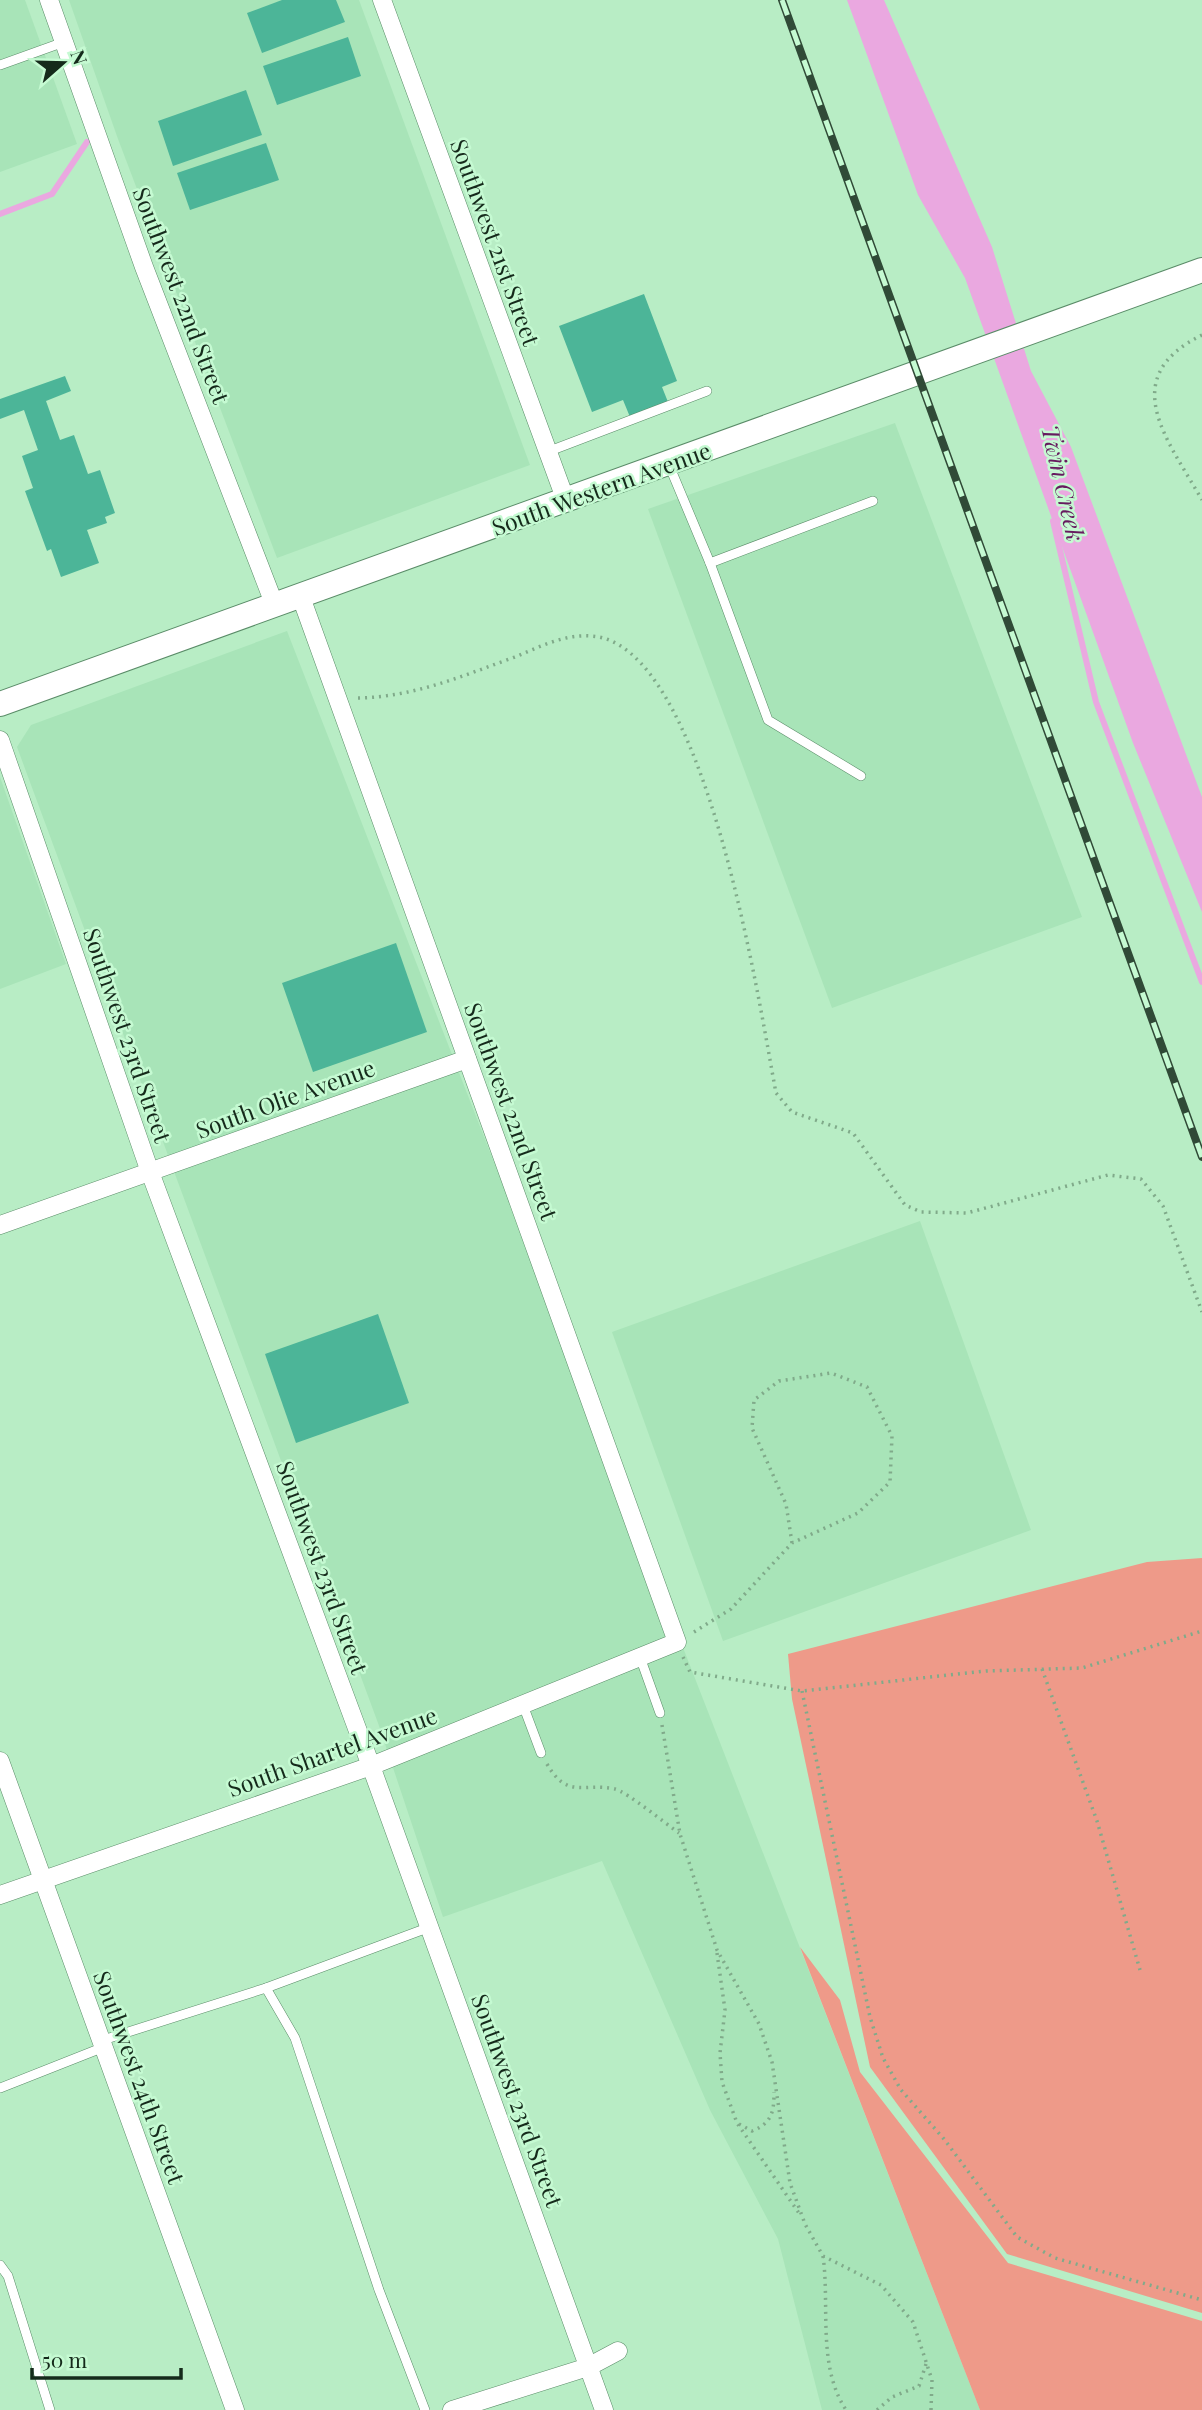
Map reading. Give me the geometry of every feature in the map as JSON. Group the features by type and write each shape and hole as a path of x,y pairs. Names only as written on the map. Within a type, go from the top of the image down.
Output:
{"main road":[{"name":"South Western Avenue","path":"0,704 1202,270"}],"street":[{"name":"Southwest 22nd Street","path":"49,0 144,267 275,606"},
{"name":"Southwest 21st Street","path":"382,0 566,500"},
{"name":"Southwest 22nd Street","path":"301,597 677,1642"},
{"name":"Southwest 23rd Street","path":"0,740 150,1172 371,1766 604,2410"},
{"name":"South Olie Avenue","path":"0,1225 467,1059"},
{"name":"South Shartel Avenue","path":"0,1895 371,1766 677,1642"},
{"name":"Southwest 24th Street","path":"0,1761 235,2410"},
{"path":"453,2410 588,2367 618,2351"}],"lane":[{"path":"0,65 64,42"},
{"path":"547,452 707,391"},
{"path":"668,464 710,563 768,720 861,776"},
{"path":"710,563 873,501"},
{"path":"640,1657 660,1713"},
{"path":"523,1705 541,1753"},
{"path":"0,2088 102,2044 266,1988 430,1927"},
{"path":"266,1988 295,2038 379,2290 425,2410"},
{"path":"0,2265 8,2276 50,2410"}],"path":[{"path":"1202,335 1181,345 1160,366 1153,395 1160,426 1202,500"},
{"path":"337,698 383,697 422,691 566,637 593,636 625,649 663,692 714,807 743,920 776,1093 792,1112 853,1133 905,1205 921,1212 967,1213 1108,1175 1141,1179 1163,1206 1202,1311"},
{"path":"792,1543 786,1504 752,1428 754,1400 779,1381 831,1373 867,1387 892,1436 890,1482 858,1513 792,1543 731,1609 677,1642 690,1672 802,1691 986,1671 1082,1668 1202,1631"},
{"path":"1042,1669 1097,1821 1140,1970"},
{"path":"802,1691 870,2017 883,2058 901,2090 944,2139 1017,2237 1055,2258 1202,2300"},
{"path":"660,1713 680,1834 717,1950 724,2010 720,2053 722,2082 737,2123 806,2224 823,2256 827,2285 826,2339 837,2396 846,2410"},
{"path":"541,1753 554,1776 572,1789 616,1789 680,1834"},
{"path":"717,1950 759,2024 775,2080 790,2183 806,2224"},
{"path":"737,2123 752,2131 766,2125 774,2112 775,2080"},
{"path":"823,2256 881,2286 913,2322 932,2380 931,2410"},
{"path":"877,2410 892,2397 919,2386 926,2361"}],"shaded area":[{"path":"0,0 25,0 77,144 0,172"},
{"path":"69,0 359,0 530,465 277,558 118,139"},
{"path":"895,423 1082,917 832,1008 648,509"},
{"path":"287,631 980,2410 822,2410 778,2239 710,2110 602,1861 443,1917 378,1723 17,747 31,725"},
{"path":"0,777 66,964 0,989"},
{"path":"920,1221 1031,1530 723,1641 612,1332"},
{"path":"1202,1558 1202,2313 1007,2254 870,2067 792,1699 788,1654 1147,1562"},
{"path":"800,1947 840,2000 860,2072 1008,2263 1202,2321 1202,2410 980,2410"}],"water":[{"path":"847,0 884,0 992,247 1031,371 1071,447 1202,797 1202,912 1133,743 965,278 918,195"}],"building":[{"path":"282,0 336,0 345,22 262,53 247,13"},
{"path":"348,37 361,76 277,105 263,66"},
{"path":"246,90 262,135 173,166 158,121"},
{"path":"266,143 279,180 190,210 177,173"},
{"path":"644,294 677,381 662,387 668,402 630,417 623,400 592,412 559,326"},
{"path":"65,376 71,391 46,401 60,440 74,435 88,474 100,470 115,513 105,517 107,523 87,530 99,563 61,577 51,549 47,551 25,491 33,488 22,456 38,450 24,410 0,419 0,399"},
{"path":"396,943 427,1032 313,1072 282,983"},
{"path":"378,1314 409,1403 296,1443 265,1354"}],"waterway":[{"path":"0,214 52,194 87,142"},
{"name":"Twin Creek","path":"1053,521 1096,702 1202,982"}],"railway":[{"path":"782,0 1202,1157"}]}
